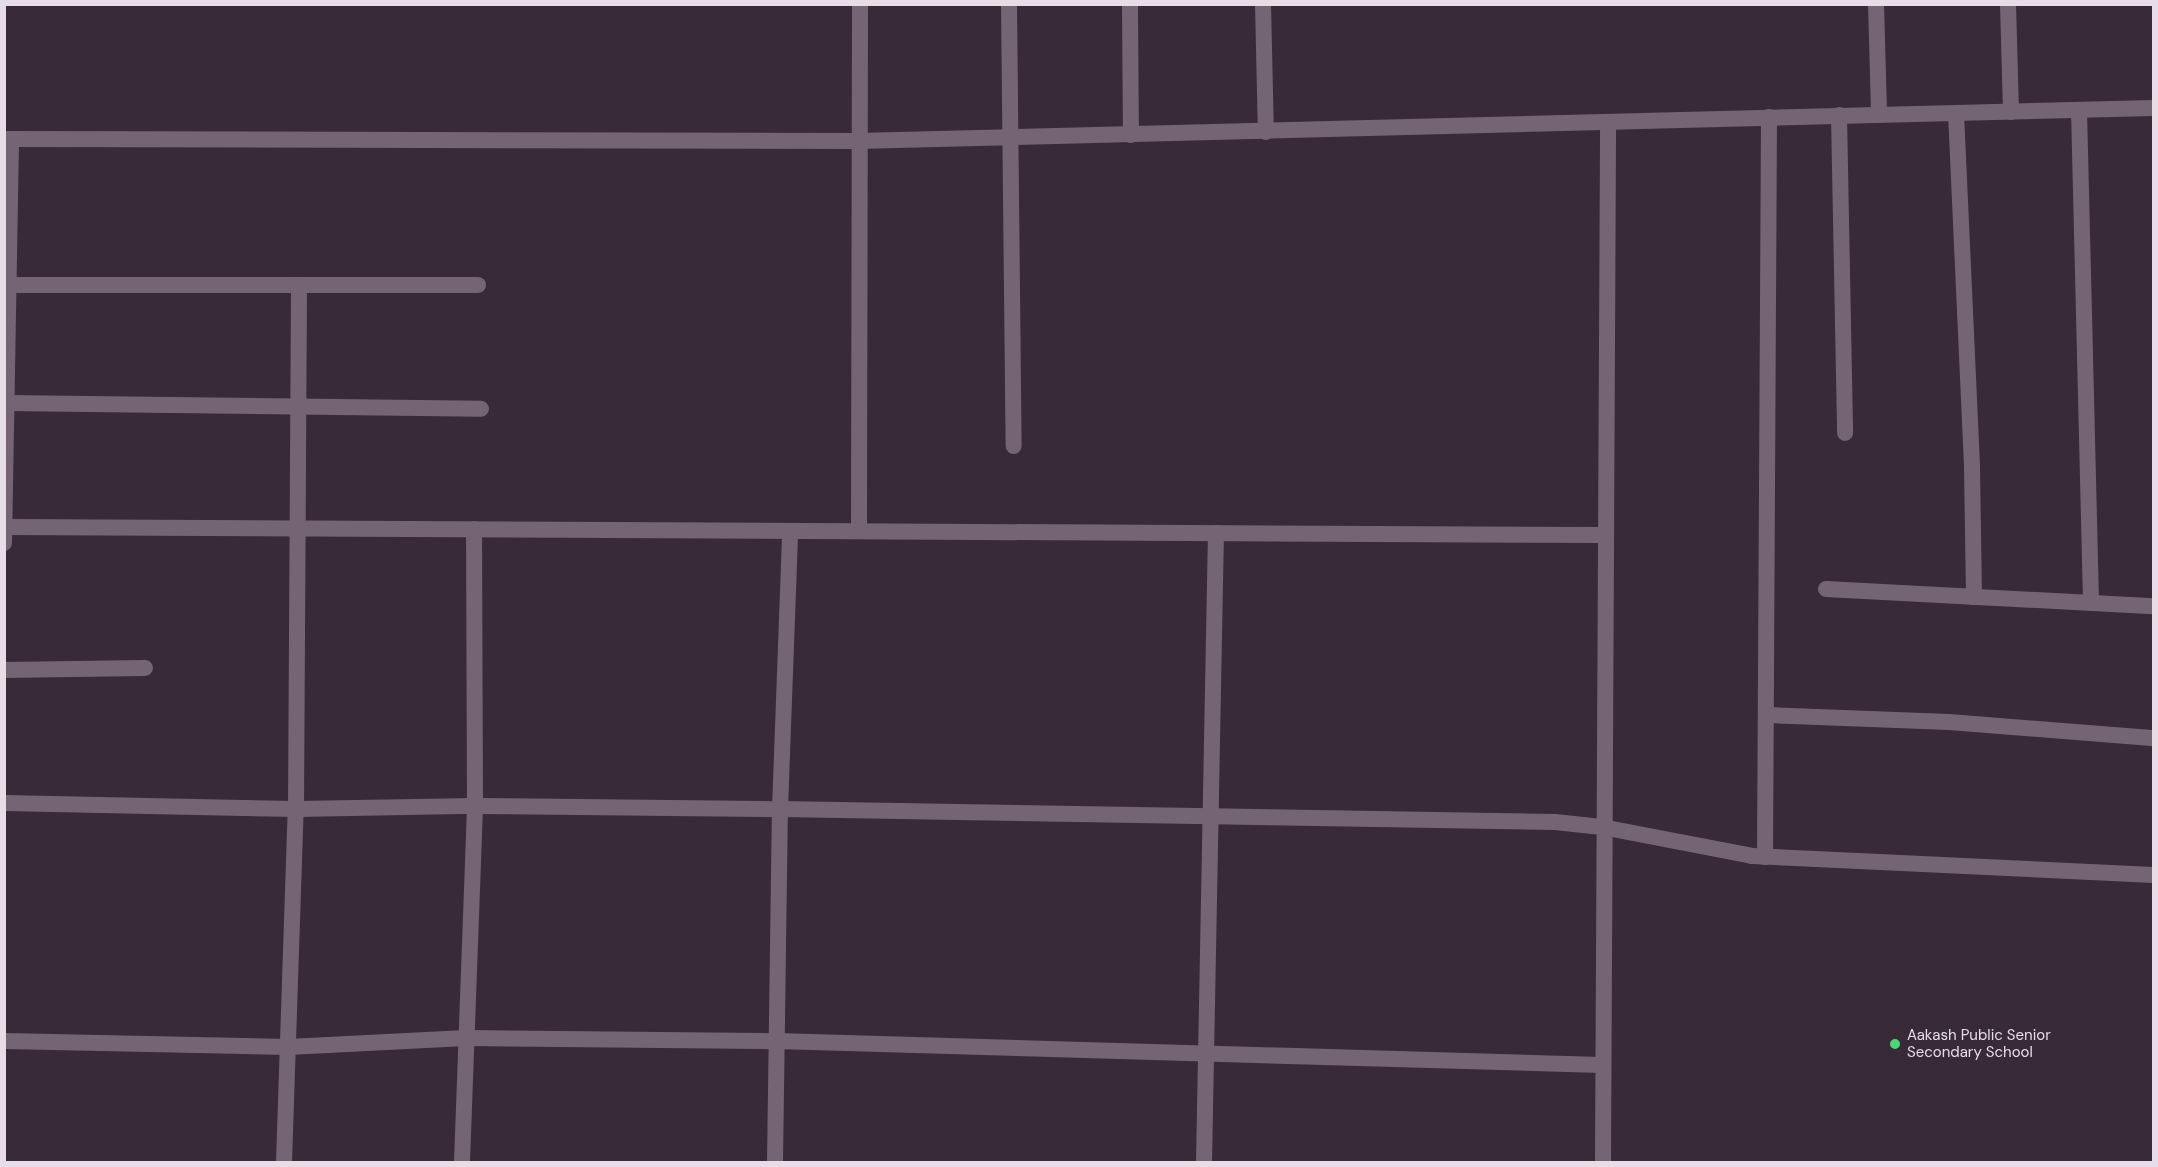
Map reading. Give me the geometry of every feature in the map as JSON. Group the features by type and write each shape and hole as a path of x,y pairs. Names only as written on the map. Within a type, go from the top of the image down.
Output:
{"street":[{"path":"859,531 857,141 860,4"},
{"path":"1009,4 1014,446"},
{"path":"1130,4 1131,135"},
{"path":"1263,4 1266,132"},
{"path":"1876,4 1879,114"},
{"path":"2008,4 2011,112"},
{"path":"4,543 8,139 857,141 2154,108"},
{"path":"2079,110 2091,603"},
{"path":"1956,113 1972,469 1974,597"},
{"path":"1839,115 1845,432"},
{"path":"1765,857 1769,117"},
{"path":"1603,1162 1602,827 1608,122"},
{"path":"6,285 478,285"},
{"path":"284,1162 296,809 299,285"},
{"path":"5,403 481,410"},
{"path":"5,527 1604,534"},
{"path":"462,1162 475,806 474,529"},
{"path":"775,1162 780,809 790,531"},
{"path":"1203,1162 1216,533"},
{"path":"1826,589 2154,606"},
{"path":"4,670 145,668"},
{"path":"1767,716 1948,722 2154,738"},
{"path":"4,803 296,809 475,806 780,809 1209,818 1555,822 1602,827 1765,857 2154,875"},
{"path":"4,1041 288,1047 466,1038 777,1041 1602,1065"}],"place":[{"name":"Aakash Public Senior Secondary School","path":"1895,1044"}]}
